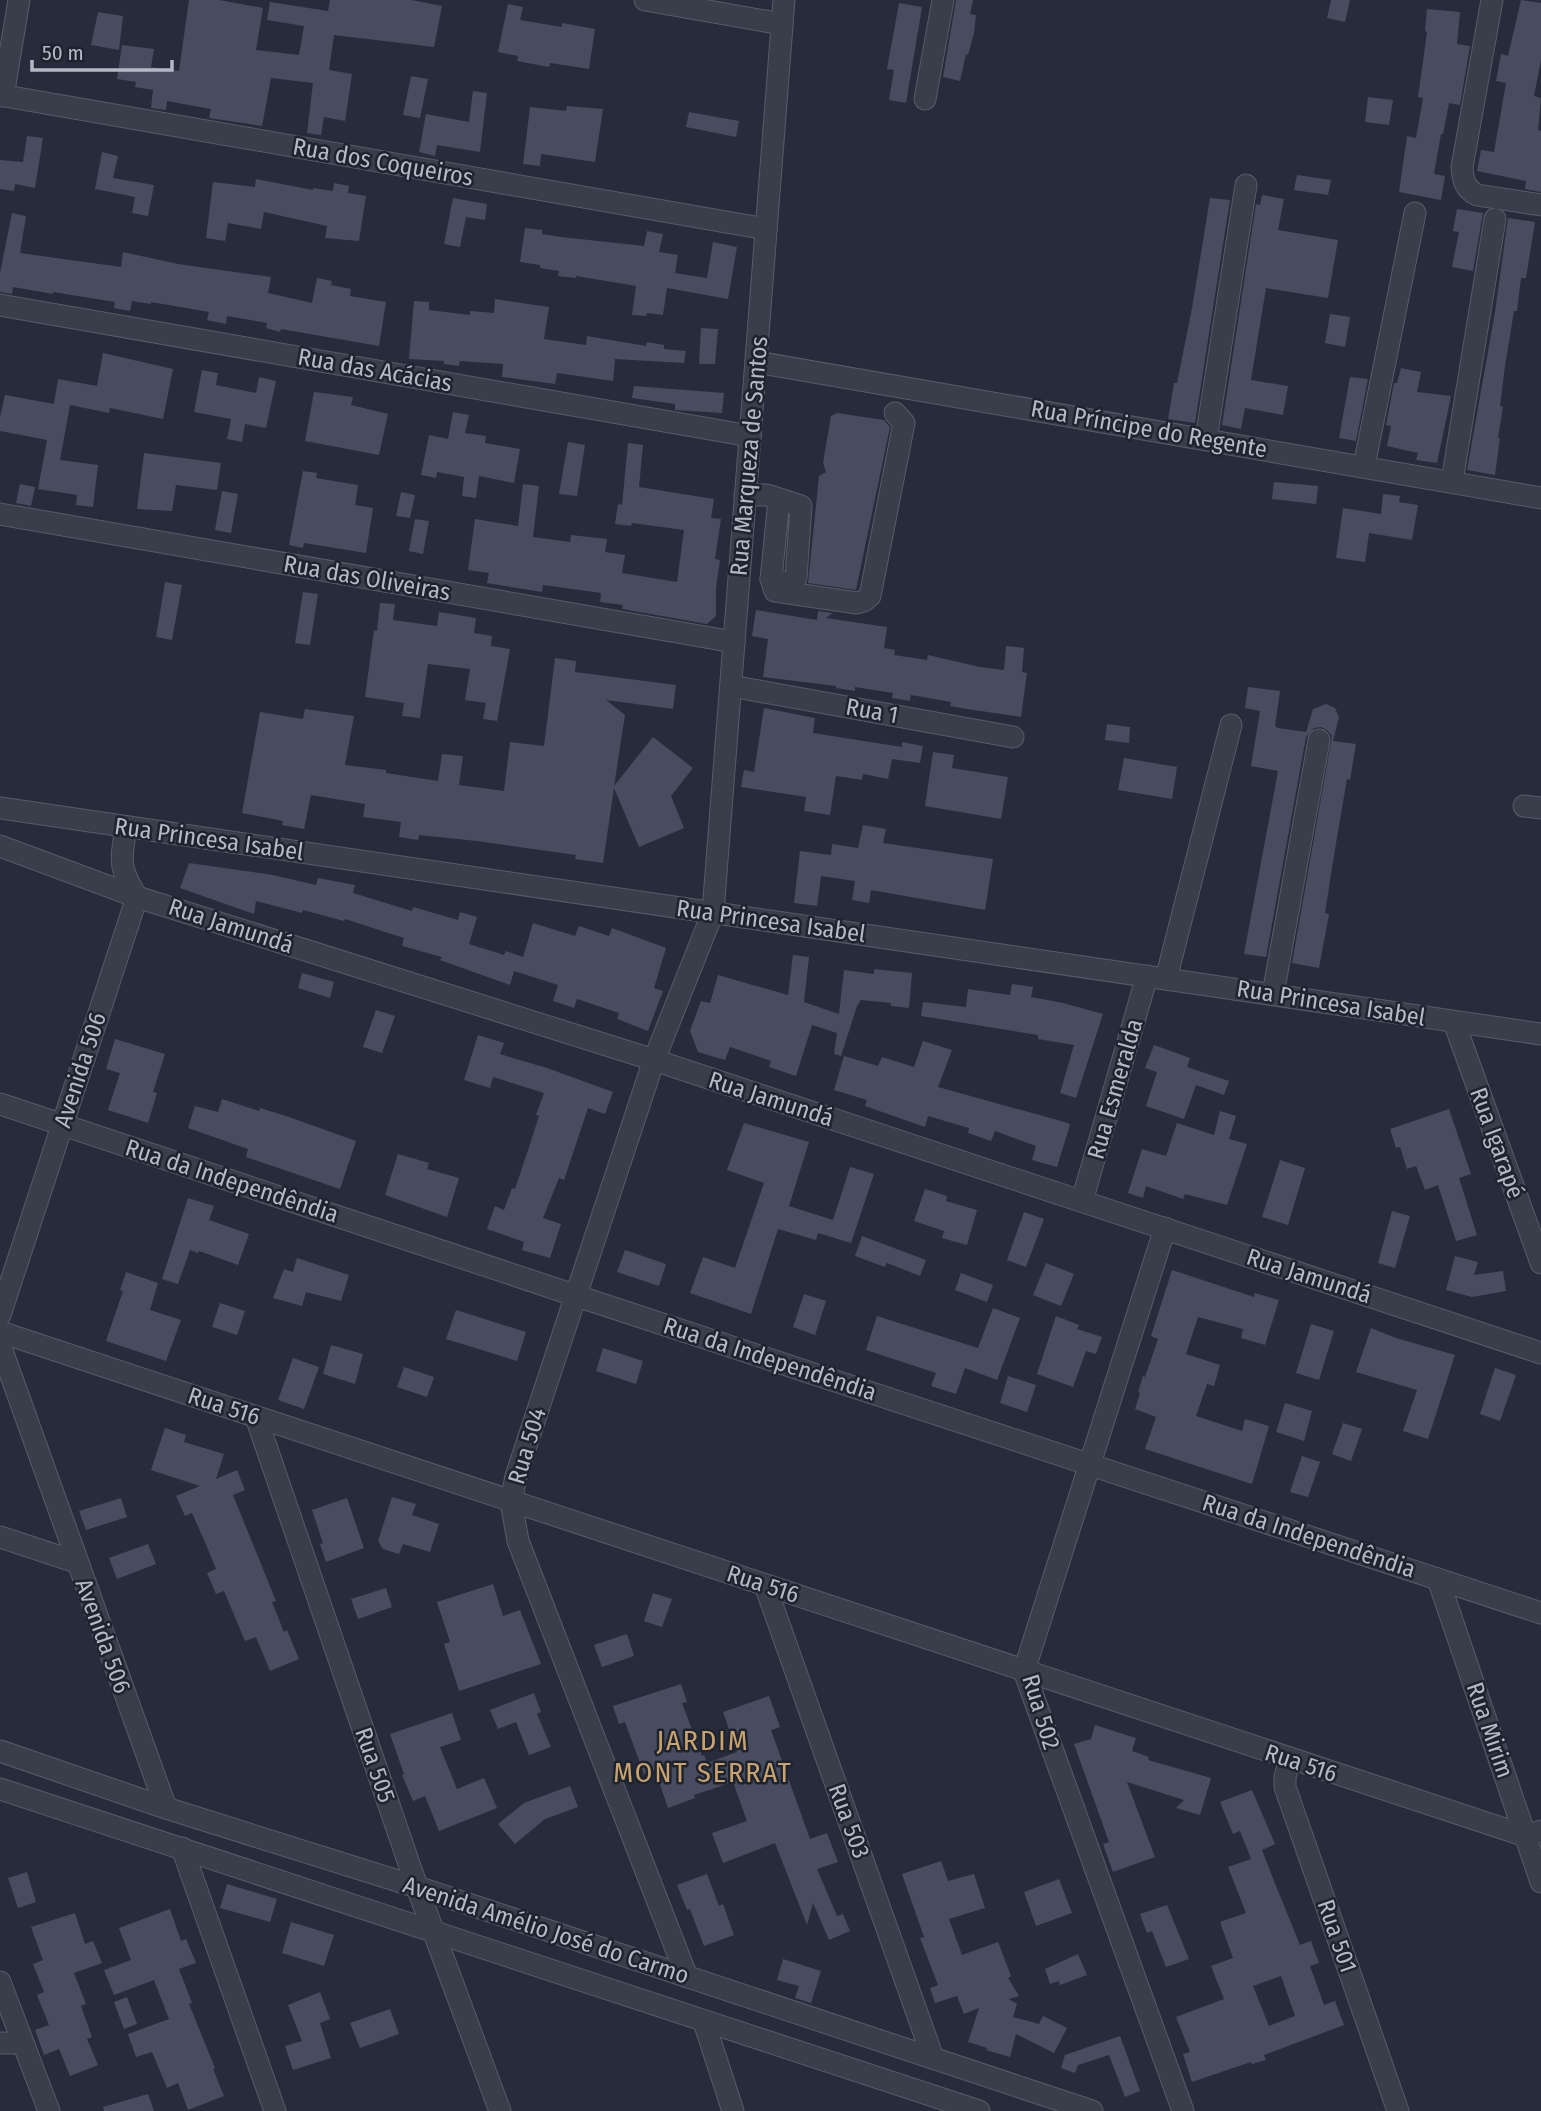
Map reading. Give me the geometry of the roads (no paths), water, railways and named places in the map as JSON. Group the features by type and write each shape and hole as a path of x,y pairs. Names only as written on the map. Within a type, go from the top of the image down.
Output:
{"street":[{"path":"2,95 19,0"},
{"path":"645,0 782,24"},
{"name":"Rua Marqueza de Santos","path":"713,912 784,0"},
{"path":"925,99 943,0"},
{"path":"1492,0 1462,167 1463,177 1470,191 1477,194 1541,205"},
{"name":"Rua dos Coqueiros","path":"2,95 766,229"},
{"path":"1206,439 1246,185"},
{"path":"1364,466 1415,213"},
{"path":"1452,481 1495,219"},
{"name":"Rua das Acácias","path":"0,304 750,436"},
{"name":"Rua Príncipe do Regente","path":"756,362 1541,498"},
{"path":"779,500 771,579 857,603 864,601 870,596 904,423 895,413"},
{"path":"745,495 767,495 801,506 799,586"},
{"name":"Rua das Oliveiras","path":"0,514 734,642"},
{"name":"Rua 1","path":"731,686 1013,737"},
{"name":"Rua Esmeralda","path":"1082,1201 1157,978 1231,725"},
{"path":"1273,994 1319,740"},
{"name":"Rua Princesa Isabel","path":"0,808 1454,1022 1540,1028"},
{"path":"126,827 122,853 123,874 138,897"},
{"name":"Rua Jamundá","path":"0,846 138,897 654,1060 1541,1353"},
{"name":"Avenida 506","path":"0,1315 138,897"},
{"name":"Rua 504","path":"687,1977 518,1541 512,1502 516,1476 654,1060 713,912"},
{"name":"Rua Igarapé","path":"1454,1022 1541,1264"},
{"name":"Rua da Independêndia","path":"0,1104 1541,1613"},
{"name":"Rua 502","path":"1165,1227 1024,1671 1183,2111"},
{"name":"Rua 516","path":"0,1332 1290,1759 1533,1833"},
{"name":"Avenida 506","path":"0,1345 166,1808"},
{"name":"Rua 505","path":"256,1417 417,1887 500,2111"},
{"path":"0,1537 76,1562"},
{"name":"Rua Mirim","path":"1438,1579 1533,1833 1541,1882"},
{"name":"Rua 503","path":"765,1585 933,2058"},
{"name":"Avenida Amélio José do Carmo","path":"0,1751 166,1808 417,1887 1092,2111"},
{"name":"Rua 501","path":"1290,1759 1284,1787 1398,2111"},
{"name":"Avenida Amélio José do Carmo","path":"0,1788 433,1931 948,2106 979,2111"},
{"path":"182,1848 275,2111"},
{"path":"0,1982 49,2111"},
{"path":"704,2022 733,2111"},
{"path":"0,2043 23,2043"}],"district":[{"name":"JARDIM MONT SERRAT","path":"703,1756"}]}
